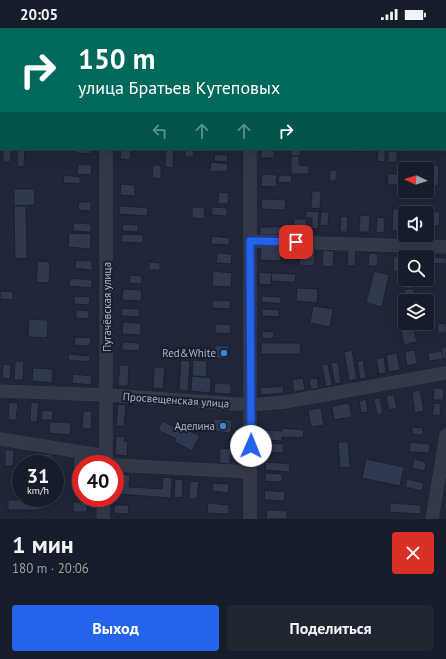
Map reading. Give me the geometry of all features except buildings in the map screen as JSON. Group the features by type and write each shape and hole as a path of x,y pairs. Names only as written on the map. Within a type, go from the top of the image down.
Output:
{"street":[{"name":"Пугачёвская улица","path":"106,150 107,396 109,455"},
{"path":"250,150 250,519"},
{"path":"250,241 446,247"},
{"name":"Просвещенская улица","path":"0,391 107,396 251,406 285,402 446,373"},
{"path":"432,519 446,435"},
{"path":"0,439 76,455"},
{"path":"124,463 250,472"},
{"path":"103,519 104,507"}],"place":[{"name":"Red&White","path":"224,353"},
{"name":"Аделина","path":"223,426"}],"route":[{"path":"251,446 250,241 296,242"}]}
